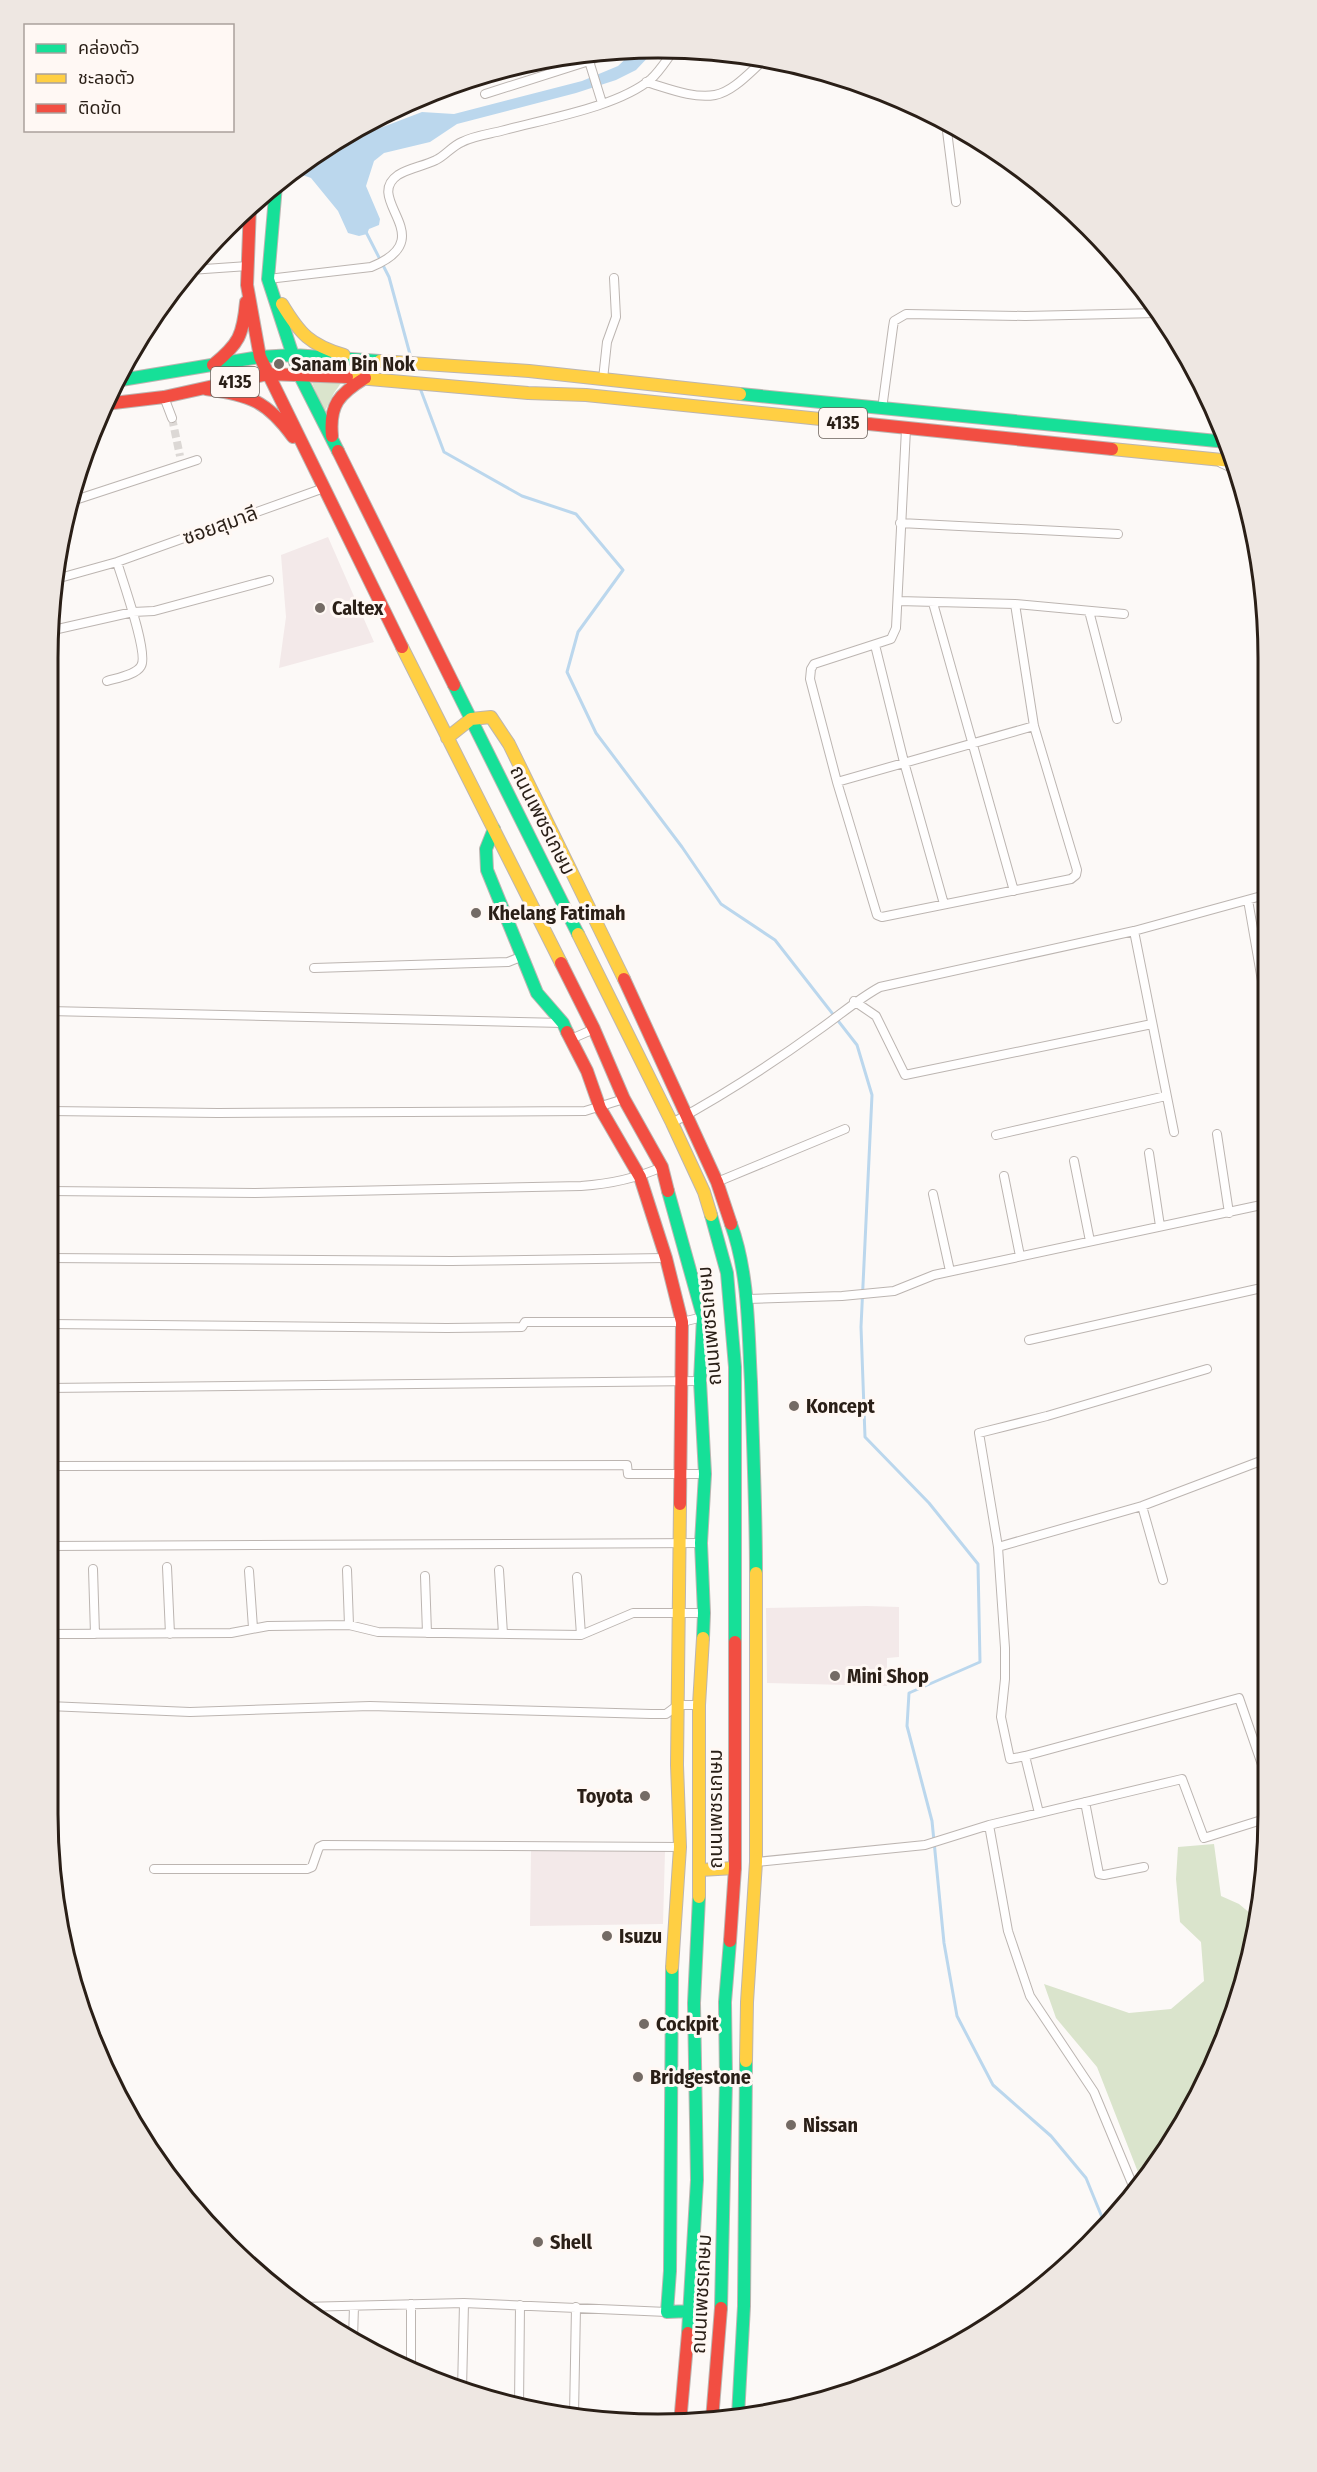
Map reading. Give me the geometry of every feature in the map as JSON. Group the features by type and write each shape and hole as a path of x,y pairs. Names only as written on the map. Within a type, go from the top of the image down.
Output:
{"main road":[{"name":"ถนนเพชรเกษม","path":"275,197 268,279 299,374 672,1123 704,1192 727,1272 735,1367 735,1868 725,2002 722,2302 713,2410"},
{"name":"ถนนเพชรเกษม","path":"250,220 247,285 260,357 447,738 594,1029 624,1099 662,1167 704,1317 700,1382 705,1474 701,1543 704,1613 699,1705 700,1870 694,2003 697,2180 690,2311 681,2413"},
{"path":"268,279 299,333 320,348 362,360"},
{"path":"212,365 233,349 242,337 247,285"},
{"name":"4135","path":"128,379 260,357 293,355 603,379 882,409 1217,439"},
{"name":"4135","path":"116,403 164,397 268,374 299,374 528,393 586,395 1225,460"},
{"path":"333,443 331,426 335,402 352,385 365,378"},
{"path":"204,389 245,394 264,402 284,424 309,460"},
{"path":"447,738 471,719 491,717 509,744 657,1048 685,1116 717,1182 738,1244 747,1299 756,1511 756,1862 747,2002 744,2295 738,2408"},
{"path":"494,830 486,842 483,854 487,870 537,993 563,1023 587,1071 600,1108 640,1177 666,1258 681,1322 677,1765 680,1847 671,1988 670,2271 667,2312 690,2311"},
{"path":"700,1870 735,1868"}],"street":[{"path":"268,279 371,267 384,262 400,250 403,239 400,224 390,204 389,189 396,176 437,160 462,142 601,100 620,98 652,78 667,58"},
{"path":"590,63 601,100"},
{"path":"485,94 581,64"},
{"path":"561,67 568,68"},
{"path":"646,82 677,92 715,95 729,89 756,67"},
{"path":"947,133 956,202"},
{"path":"202,269 248,266"},
{"path":"603,379 607,342 616,317 614,278"},
{"path":"882,409 894,321 906,314 1025,316 1149,313"},
{"path":"164,397 172,418"},
{"path":"906,429 896,628 891,639 814,664 810,679 837,782 877,915 882,917 1014,891 1071,879 1076,875 1077,870 1034,726 1015,604"},
{"path":"169,468 180,456"},
{"path":"1213,458 1227,465"},
{"path":"80,498 197,460"},
{"name":"ซอยสุมาลี","path":"65,577 117,562 324,488"},
{"path":"900,523 1118,534"},
{"path":"107,681 135,672 141,668 144,659 133,612 117,562"},
{"path":"60,629 133,612 154,611 268,580"},
{"path":"898,601 1015,604 1124,614"},
{"path":"933,603 1014,891"},
{"path":"1089,611 1117,719"},
{"path":"875,645 904,762 944,904"},
{"path":"837,782 1034,726"},
{"path":"672,1123 821,1029 854,1001 879,987 1134,931 1258,897"},
{"path":"1248,900 1258,958"},
{"path":"1134,931 1174,1132"},
{"path":"314,968 508,962 523,956"},
{"path":"854,1001 876,1016 905,1075 1152,1024"},
{"path":"58,1011 563,1023"},
{"path":"571,1039 594,1029"},
{"path":"996,1135 1166,1096"},
{"path":"58,1111 254,1113 585,1111 624,1099"},
{"path":"717,1182 845,1129"},
{"path":"1217,1134 1229,1213"},
{"path":"1149,1153 1160,1226"},
{"path":"1074,1161 1090,1240"},
{"path":"58,1191 157,1193 402,1191 581,1186 640,1177 662,1167"},
{"path":"1004,1176 1020,1256"},
{"path":"933,1194 950,1271"},
{"path":"747,1299 842,1296 894,1291 950,1271 1258,1206"},
{"path":"58,1258 451,1261 666,1258"},
{"path":"1029,1340 1258,1289"},
{"path":"58,1324 447,1328 522,1327 525,1322 681,1322 704,1317"},
{"path":"735,1367 750,1366"},
{"path":"1207,1369 1047,1416 979,1433 998,1547 1005,1648 1001,1717 1010,1758 1025,1756 1239,1698 1258,1751"},
{"path":"58,1388 700,1382"},
{"path":"998,1547 1142,1506 1258,1462"},
{"path":"58,1466 627,1465 628,1474 705,1474"},
{"path":"1142,1506 1163,1580"},
{"path":"58,1546 701,1543"},
{"path":"167,1567 170,1634"},
{"path":"93,1569 95,1634"},
{"path":"347,1570 349,1625"},
{"path":"499,1570 502,1634"},
{"path":"249,1571 253,1628"},
{"path":"424,1576 427,1633"},
{"path":"577,1577 581,1635"},
{"path":"58,1634 231,1633 253,1628 349,1625 378,1632 581,1635 633,1613 704,1613"},
{"path":"58,1706 190,1712 370,1706 666,1714 678,1705 699,1705"},
{"path":"1025,1756 1039,1813"},
{"path":"756,1862 925,1845 988,1825 1182,1779 1204,1838 1258,1821"},
{"path":"1085,1802 1099,1874 1144,1867"},
{"path":"988,1825 1008,1931 1030,1996 1094,2092 1132,2183"},
{"path":"154,1869 307,1869 312,1866 319,1848 323,1845 680,1847"},
{"path":"317,2307 464,2303 667,2312"},
{"path":"462,2381 464,2303"},
{"path":"411,2304 411,2360"},
{"path":"519,2397 520,2305"},
{"path":"353,2330 354,2306"},
{"path":"574,2407 576,2307"}],"shaded area":[{"path":"328,537 374,642 279,668 286,617 281,555"},
{"path":"899,1607 899,1657 887,1658 887,1686 767,1683 766,1608"},
{"path":"531,1850 665,1851 663,1924 530,1926"}],"green space":[{"path":"311,380 341,383 324,413"},
{"path":"1214,1844 1221,1896 1239,1904 1250,1913 1238,1969 1213,2043 1178,2114 1139,2174 1097,2067 1056,2018 1044,1984 1129,2013 1171,2009 1204,1981 1201,1942 1180,1922 1176,1879 1178,1847"}],"water":[{"path":"647,59 636,70 616,80 576,93 457,124 430,142 384,153 374,161 366,186 380,219 379,225 369,229 367,234 359,236 348,233 338,211 311,178 303,175 376,130 422,112 454,114 582,81 618,66 625,60"}],"waterway":[{"path":"366,232 389,277 411,358"},
{"path":"420,388 444,452 522,496 576,514 623,570 578,632 567,672 596,733 682,847 721,904 775,940 857,1045 872,1095 861,1327 865,1437 929,1503 978,1564 980,1662 909,1693 907,1726 932,1821 944,1943 957,2016 993,2085 1051,2136 1086,2178 1102,2217"}],"tunnel":[{"path":"172,418 180,456"}],"traffic: fast":[{"path":"275,197 268,279 299,374 338,451"},
{"path":"128,379 260,357 293,355 380,361"},
{"path":"740,394 1218,441"},
{"path":"454,685 578,934"},
{"path":"494,829 486,849 487,870 537,993 563,1023 567,1032"},
{"path":"668,1191 703,1317 700,1381 705,1474 701,1543 703,1638"},
{"path":"711,1215 727,1273 735,1367 735,1642"},
{"path":"731,1224 741,1262 748,1322 756,1573"},
{"path":"688,2333 697,2180 694,2003 699,1897"},
{"path":"721,2308 726,2080 725,2002 730,1941"},
{"path":"672,1968 670,2271 667,2312 690,2311"},
{"path":"738,2408 744,2306 746,2061"}],"traffic: slow":[{"path":"282,304 294,323 307,337 322,347 344,355"},
{"path":"380,361 529,371 740,394"},
{"path":"347,377 528,393 586,395 869,424"},
{"path":"1112,449 1225,460"},
{"path":"402,647 561,963"},
{"path":"447,738 471,719 491,717 509,744 624,979"},
{"path":"578,934 672,1123 704,1192 711,1215"},
{"path":"672,1968 680,1847 677,1765 680,1504"},
{"path":"746,2061 747,2002 756,1862 756,1573"},
{"path":"699,1897 699,1705 703,1638"},
{"path":"700,1870 735,1868"}],"traffic: jam":[{"path":"249,220 247,285 260,357 402,647"},
{"path":"213,365 229,351 238,338 246,302"},
{"path":"116,403 164,397 268,374 347,377"},
{"path":"332,436 334,408 348,389 365,378"},
{"path":"206,389 246,397 256,402 275,415 293,437"},
{"path":"869,424 1112,449"},
{"path":"338,451 454,685"},
{"path":"561,963 594,1029 624,1099 662,1167 668,1191"},
{"path":"624,979 717,1182 731,1224"},
{"path":"567,1032 587,1071 600,1108 640,1177 666,1258 682,1322 680,1504"},
{"path":"730,1941 735,1868 735,1642"},
{"path":"713,2410 721,2308"},
{"path":"681,2413 688,2333"}],"place":[{"name":"Sanam Bin Nok","path":"279,364"},
{"name":"Caltex","path":"320,608"},
{"name":"Khelang Fatimah","path":"476,913"},
{"name":"Koncept","path":"794,1406"},
{"name":"Mini Shop","path":"835,1676"},
{"name":"Toyota","path":"645,1796"},
{"name":"Isuzu","path":"607,1936"},
{"name":"Cockpit","path":"644,2024"},
{"name":"Bridgestone","path":"638,2077"},
{"name":"Nissan","path":"791,2125"},
{"name":"Shell","path":"538,2242"}]}
